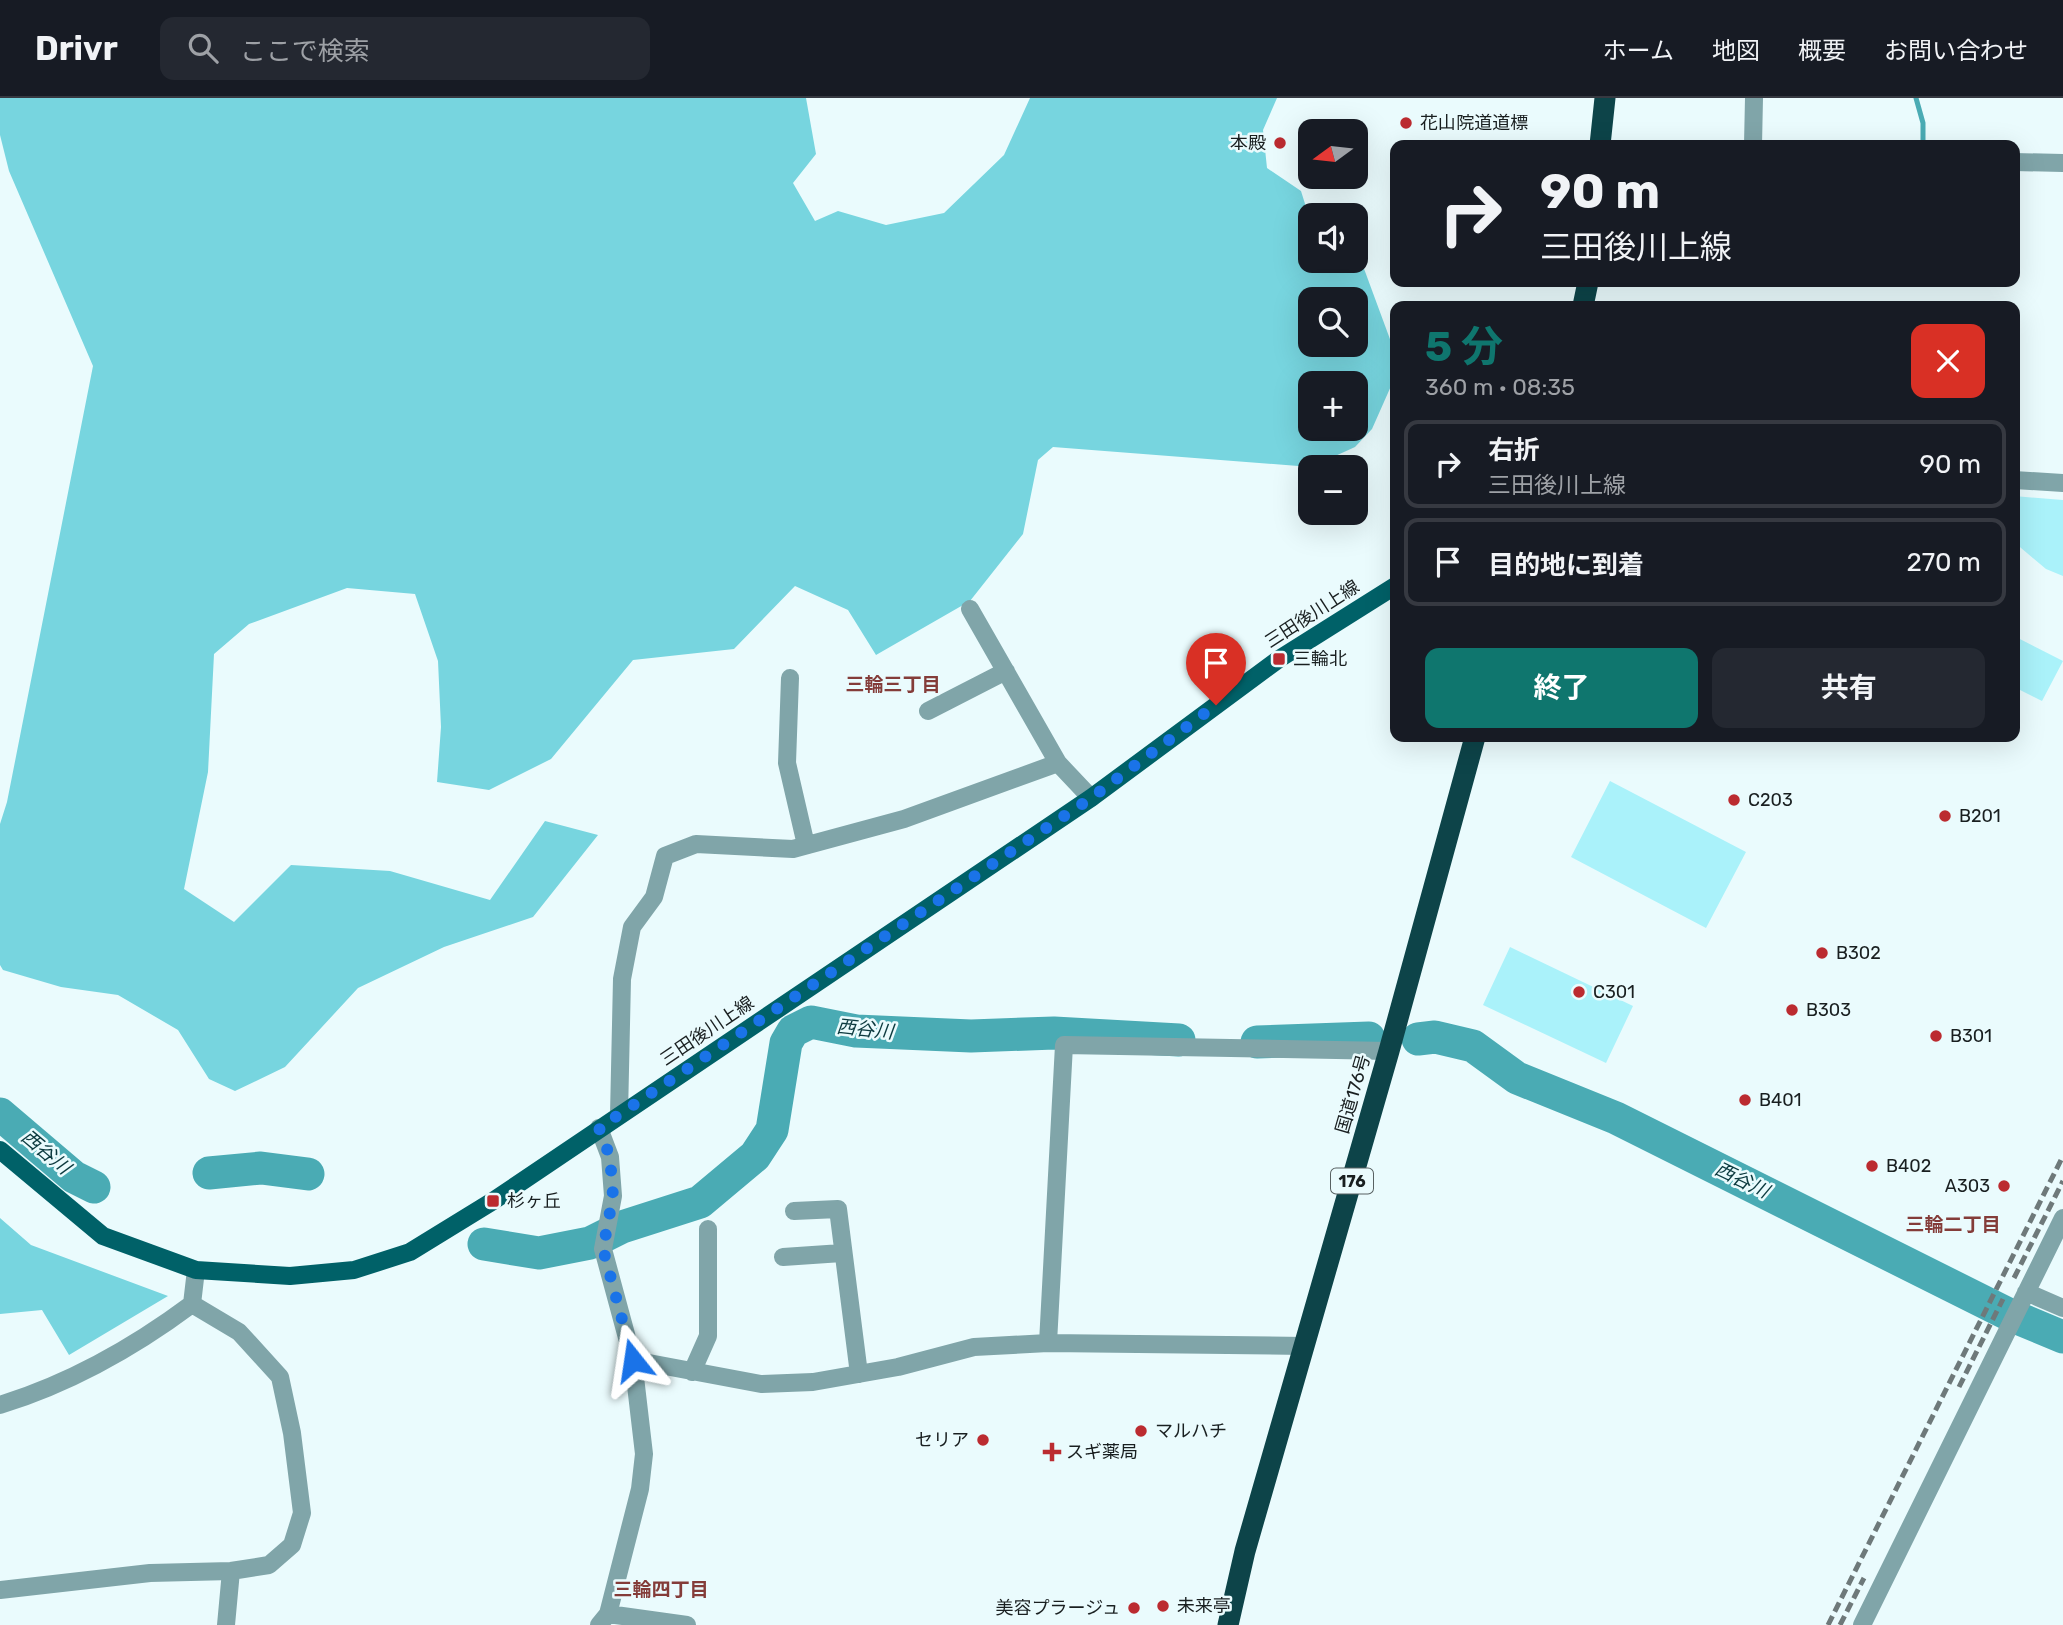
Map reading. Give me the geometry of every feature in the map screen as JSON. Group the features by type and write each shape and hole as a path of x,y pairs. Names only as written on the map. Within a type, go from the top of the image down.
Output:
{"highway":[{"path":"1601,140 1605,98"},
{"name":"国道176号","path":"1228,1625 1245,1551 1389,1051 1474,742"}],"main road":[{"name":"三田後川上線","path":"0,1150 103,1236 196,1270 290,1276 354,1270 410,1252 493,1201 1091,798 1279,659 1390,589"}],"street":[{"path":"1753,140 1754,98"},
{"path":"2020,162 2063,163"},
{"path":"2020,480 2063,483"},
{"path":"971,609 1058,763 1091,798"},
{"path":"929,711 1006,671"},
{"path":"790,678 787,763 806,845"},
{"path":"619,1115 622,979 632,927 654,897 665,856 696,844 793,849 904,820 1058,763"},
{"path":"1048,1343 1064,1045 1389,1051"},
{"path":"599,1128 610,1157 613,1196 603,1249 633,1360 643,1465 640,1489 603,1620 687,1625"},
{"path":"794,1211 838,1209 859,1374"},
{"path":"1862,1625 2063,1218"},
{"path":"692,1372 708,1336 708,1229"},
{"path":"783,1257 842,1253"},
{"path":"0,1405 34,1394 87,1370 142,1340 192,1304 196,1270"},
{"path":"2026,1292 2063,1308"},
{"path":"0,1590 150,1573 231,1571 269,1565 292,1545 302,1513 299,1474 280,1377 239,1332 192,1304"},
{"path":"633,1360 761,1384 813,1382 974,1347 1048,1343 1305,1346"},
{"path":"226,1625 231,1571"}],"shaded area":[{"path":"0,98 806,98 816,154 793,183 815,221 838,211 886,225 944,213 1004,155 1030,98 1277,98 1263,130 1267,168 1301,191 1305,203 1298,203 1298,273 1366,273 1390,339 1390,388 1368,433 1368,371 1298,371 1298,441 1361,441 1355,447 1337,455 1298,455 1298,466 1053,447 1038,460 1023,534 970,601 876,655 848,610 795,586 734,649 633,660 551,759 489,790 437,782 441,727 438,661 415,594 347,588 249,624 214,654 208,772 184,889 234,922 291,865 390,871 490,900 545,821 598,835 533,917 444,947 358,988 285,1067 235,1091 209,1079 178,1030 118,995 61,987 3,970 0,965 0,824 7,802 93,366 9,171 0,135"},
{"path":"2020,496 2063,500 2063,576 2046,569 2020,547"},
{"path":"2020,639 2063,661 2042,701 2020,690"},
{"path":"1610,781 1746,852 1706,928 1571,857"},
{"path":"1510,947 1633,1006 1606,1063 1483,1005"},
{"path":"0,1218 31,1245 168,1296 69,1355 42,1310 0,1314"}],"waterway":[{"path":"1916,98 1923,123 1923,140"},
{"name":"西谷川","path":"484,1244 539,1253 590,1243 622,1227 700,1202 755,1156 772,1130 786,1043 793,1031 811,1022 856,1031 971,1036 1054,1033 1179,1040"},
{"name":"西谷川","path":"1418,1039 1435,1037 1473,1046 1517,1078 1616,1118 2010,1315 2063,1337"},
{"name":"西谷川","path":"1257,1042 1369,1038"},
{"name":"西谷川","path":"0,1114 74,1177 94,1187"},
{"name":"西谷川","path":"209,1173 261,1168 308,1174"}],"railway":[{"path":"1828,1625 2063,1156"},
{"path":"2014,1278 2063,1181"},
{"path":"1959,1387 2003,1299"},
{"path":"1840,1625 1864,1578"}],"place":[{"name":"花山院道道標","path":"1406,123"},
{"name":"本殿","path":"1280,143"},
{"name":"三輪北","path":"1279,659"},
{"name":"C203","path":"1734,800"},
{"name":"B201","path":"1945,816"},
{"name":"B302","path":"1822,953"},
{"name":"C301","path":"1579,992"},
{"name":"B303","path":"1792,1010"},
{"name":"B301","path":"1936,1036"},
{"name":"B401","path":"1745,1100"},
{"name":"B402","path":"1872,1166"},
{"name":"A303","path":"2004,1186"},
{"name":"杉ヶ丘","path":"493,1201"},
{"name":"マルハチ","path":"1141,1431"},
{"name":"セリア","path":"983,1440"},
{"name":"スギ薬局","path":"1052,1452"},
{"name":"未来亭","path":"1163,1606"},
{"name":"美容プラージュ","path":"1134,1608"}],"district":[{"name":"三輪三丁目","path":"893,684"},
{"name":"三輪二丁目","path":"1953,1224"},
{"name":"三輪四丁目","path":"661,1589"}],"route":[{"path":"633,1360 603,1249 613,1196 610,1157 599,1128 1091,798 1216,705"}]}
